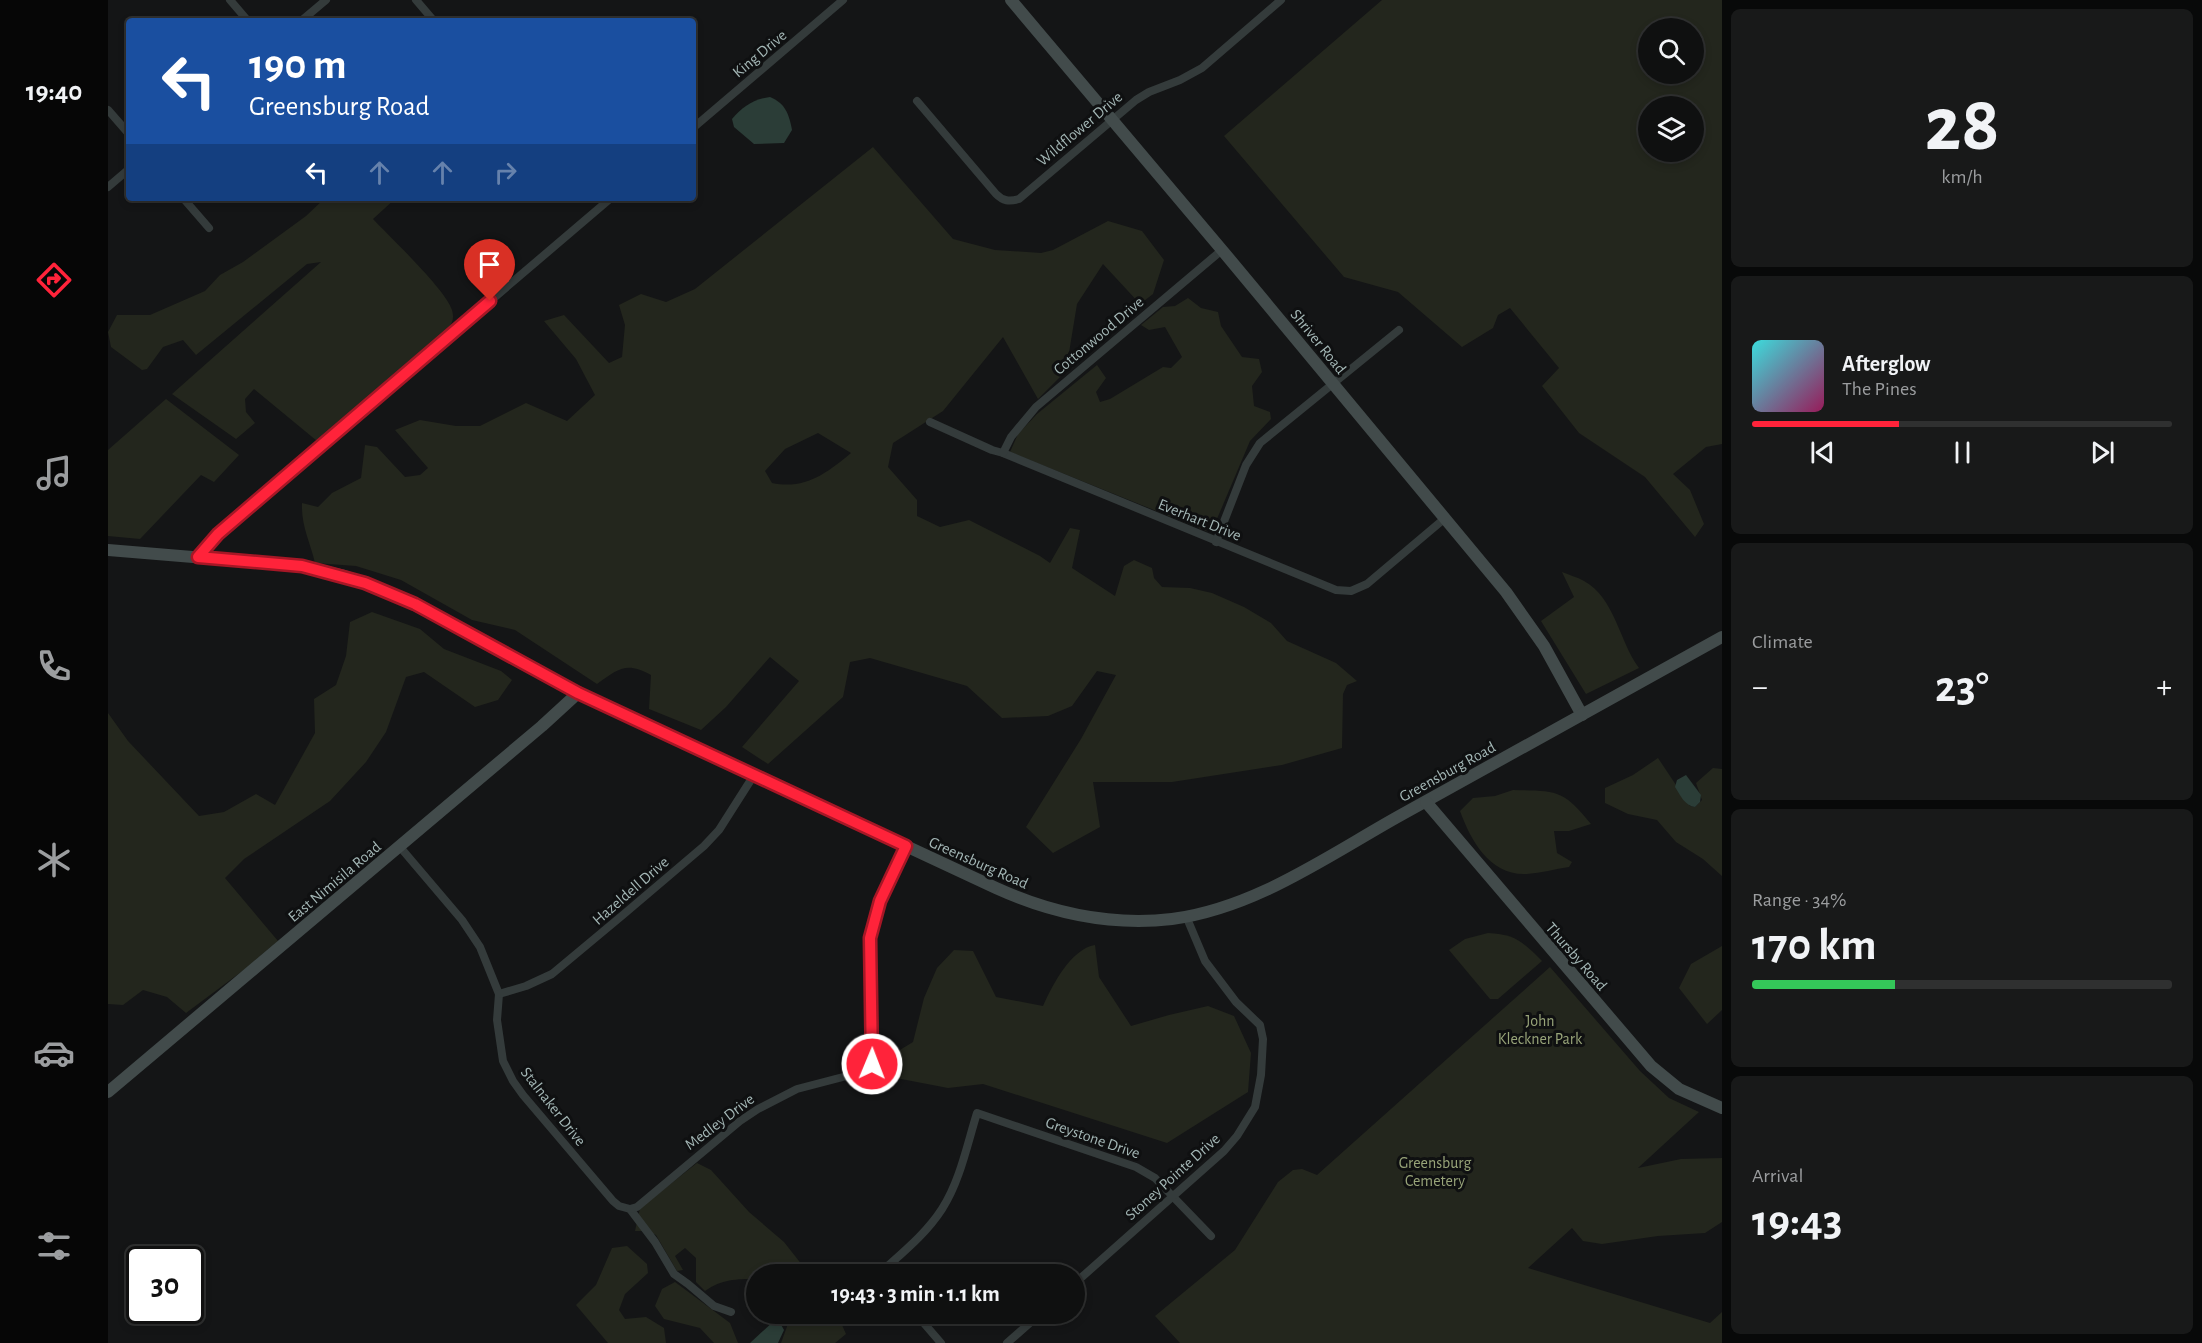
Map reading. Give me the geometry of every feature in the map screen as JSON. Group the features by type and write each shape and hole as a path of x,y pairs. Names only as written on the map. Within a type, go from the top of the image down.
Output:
{"street":[{"path":"230,0 245,18"},
{"path":"305,18 326,0"},
{"path":"416,0 431,18"},
{"name":"King Drive","path":"696,125 843,0"},
{"name":"Shriver Road","path":"1011,0 1506,592 1535,632 1582,715"},
{"name":"Wildflower Drive","path":"917,101 996,194 1006,201 1018,199 1136,100 1202,68 1281,0"},
{"path":"108,110 126,131"},
{"path":"108,187 126,171"},
{"path":"186,201 209,228"},
{"path":"198,557 207,545 251,505 607,201"},
{"name":"Cottonwood Drive","path":"1003,453 1011,437 1036,407 1222,250"},
{"path":"1216,542 1252,453 1266,437 1399,330"},
{"name":"Everhart Drive","path":"930,422 992,450 1330,589 1351,591 1367,584 1444,519"},
{"name":"Greensburg Road","path":"108,550 302,566 332,572 365,583 415,604 578,693 1021,899 1064,912 1122,921 1152,921 1186,916 1227,906 1255,895 1722,637"},
{"name":"East Nimisila Road","path":"108,1092 400,847 578,693"},
{"name":"Hazeldell Drive","path":"499,994 526,986 561,968 633,907 704,846 719,830 754,775"},
{"name":"Thursby Road","path":"1426,802 1651,1066 1679,1089 1722,1108"},
{"name":"Medley Drive","path":"630,1209 637,1207 740,1121 758,1109 797,1089 859,1074 871,1066 873,1048 870,938 880,901 906,846"},
{"name":"Stalnaker Drive","path":"400,847 472,933 480,947 499,994 497,1020 499,1042 503,1060 513,1082 613,1201 619,1206 630,1209 655,1242 674,1274 714,1306 731,1312"},
{"name":"Stoney Pointe Drive","path":"1085,1274 1173,1197 1237,1136 1255,1107 1263,1051 1260,1025 1236,1002 1205,961 1186,916"},
{"name":"Greystone Drive","path":"891,1264 929,1227 943,1208 953,1187 977,1113 1136,1167 1155,1178 1211,1236"},
{"path":"925,1324 941,1343"},
{"path":"1006,1343 1028,1324"}],"green space":[{"path":"1382,0 1722,0 1722,444 1706,447 1673,474 1690,490 1704,524 1695,537 1645,477 1579,433 1542,386 1559,368 1510,308 1498,315 1493,328 1462,347 1398,292 1344,277 1224,136"},
{"path":"873,147 953,239 995,250 1041,253 1053,250 1108,221 1142,231 1164,260 1153,294 1140,304 1103,264 1077,304 1066,371 1038,399 1003,337 943,411 893,443 888,467 917,500 917,516 940,527 969,520 1050,563 1070,528 1080,530 1072,568 1115,596 1124,566 1134,560 1152,568 1154,578 1162,587 1190,588 1212,593 1244,607 1271,623 1287,641 1336,663 1357,681 1347,685 1343,694 1342,748 1282,765 1172,782 1093,782 1100,827 1053,853 1026,827 1081,739 1116,675 1097,671 1072,706 1048,716 1002,718 967,686 870,658 850,662 843,697 768,764 742,747 799,681 770,657 726,707 701,730 649,709 651,675 642,671 635,668 622,669 597,684 515,630 472,620 401,580 356,566 315,563 304,526 302,503 318,507 332,493 361,478 365,445 377,447 405,477 420,475 428,468 395,430 420,420 456,426 480,426 526,403 567,421 595,395 576,359 544,321 564,315 609,363 622,357 625,325 619,305 641,294 666,302 695,289","holes":["818,433 851,453 824,473 805,482 784,485 772,483 765,471 785,449"]},
{"path":"322,201 393,201 373,219 440,290 448,301 453,317 449,328 317,441 254,389 245,399 246,412 255,423 236,439 172,394 321,262 307,264 196,355 183,340 163,347 147,369 142,370 111,347 108,332 117,315 150,315 205,291 220,275 243,262 306,216"},
{"path":"1188,298 1201,308 1218,312 1221,326 1242,357 1259,359 1262,372 1252,386 1254,406 1270,412 1271,419 1250,441 1211,533 1010,452 1018,434 1037,414 1097,365 1106,378 1096,392 1100,402 1110,399 1163,367 1171,368 1182,357 1165,327 1149,330 1141,325 1163,307 1175,306"},
{"path":"166,399 239,455 214,482 201,475 140,539 108,536 108,450"},
{"path":"1562,572 1584,581 1603,598 1639,668 1586,694 1541,621 1574,597"},
{"path":"372,612 420,629 444,649 501,671 512,680 498,700 475,707 424,672 406,677 386,732 366,762 330,801 244,859 225,878 278,941 186,1013 167,997 143,990 123,1005 108,1004 108,713 128,741 199,816 224,812 256,794 275,805 315,733 314,699 336,685 346,656 350,622"},
{"path":"1658,758 1690,806 1695,807 1702,800 1696,783 1713,768 1722,769 1722,876 1703,859 1676,842 1657,820 1628,814 1605,803 1605,788 1633,775"},
{"path":"1513,790 1558,794 1573,804 1591,824 1569,831 1554,831 1557,853 1572,862 1569,867 1527,874 1514,873 1492,863 1476,845 1460,811 1473,798 1495,796"},
{"path":"1488,933 1505,935 1518,940 1542,961 1498,999 1490,999 1449,950 1465,939"},
{"path":"1095,945 1099,977 1131,1026 1208,1006 1234,1016 1251,1053 1248,1092 1167,1143 983,1084 948,1088 896,1078 875,1065 913,1042 924,998 937,968 954,950 973,951 996,997 1043,1006 1071,960 1086,948"},
{"path":"1722,946 1722,1010 1707,1024 1679,988 1691,964"},
{"path":"1550,967 1640,1071 1669,1098 1699,1112 1638,1168 1681,1159 1722,1158 1722,1222 1705,1233 1658,1236 1602,1244 1583,1241 1572,1228 1528,1268 1710,1323 1722,1312 1722,1343 1180,1343 1155,1316 1235,1250 1278,1182 1293,1170 1302,1169 1317,1175"},
{"path":"697,1163 711,1170 749,1212 784,1242 801,1264 746,1264 746,1279 729,1280 705,1291 696,1282 696,1258 685,1248 675,1256 683,1270 677,1271 656,1235 648,1231 635,1231 640,1208"},
{"path":"627,1246 647,1264 648,1273 625,1294 619,1310 625,1319 646,1317 664,1328 666,1343 608,1343 576,1305 596,1285 612,1248"},
{"path":"675,1282 730,1323 738,1343 714,1343 700,1328 664,1319 655,1306 662,1289"},
{"path":"788,1324 841,1324 846,1334 835,1343 781,1343"}],"shaded area":[{"path":"770,97 786,110 792,130 784,143 754,144 734,127 732,119 749,104"},
{"path":"1686,775 1701,795 1700,802 1695,807 1681,797 1675,787 1677,780"},
{"path":"771,1324 781,1324 784,1330 778,1343 750,1343"}],"route":[{"path":"490,301 218,534 198,557 302,566 341,575 388,592 415,604 578,693 906,846 880,901 870,938 872,1064"}],"park label":[{"name":"John Kleckner Park","path":"1540,1029"},
{"name":"Greensburg Cemetery","path":"1435,1171"}]}
